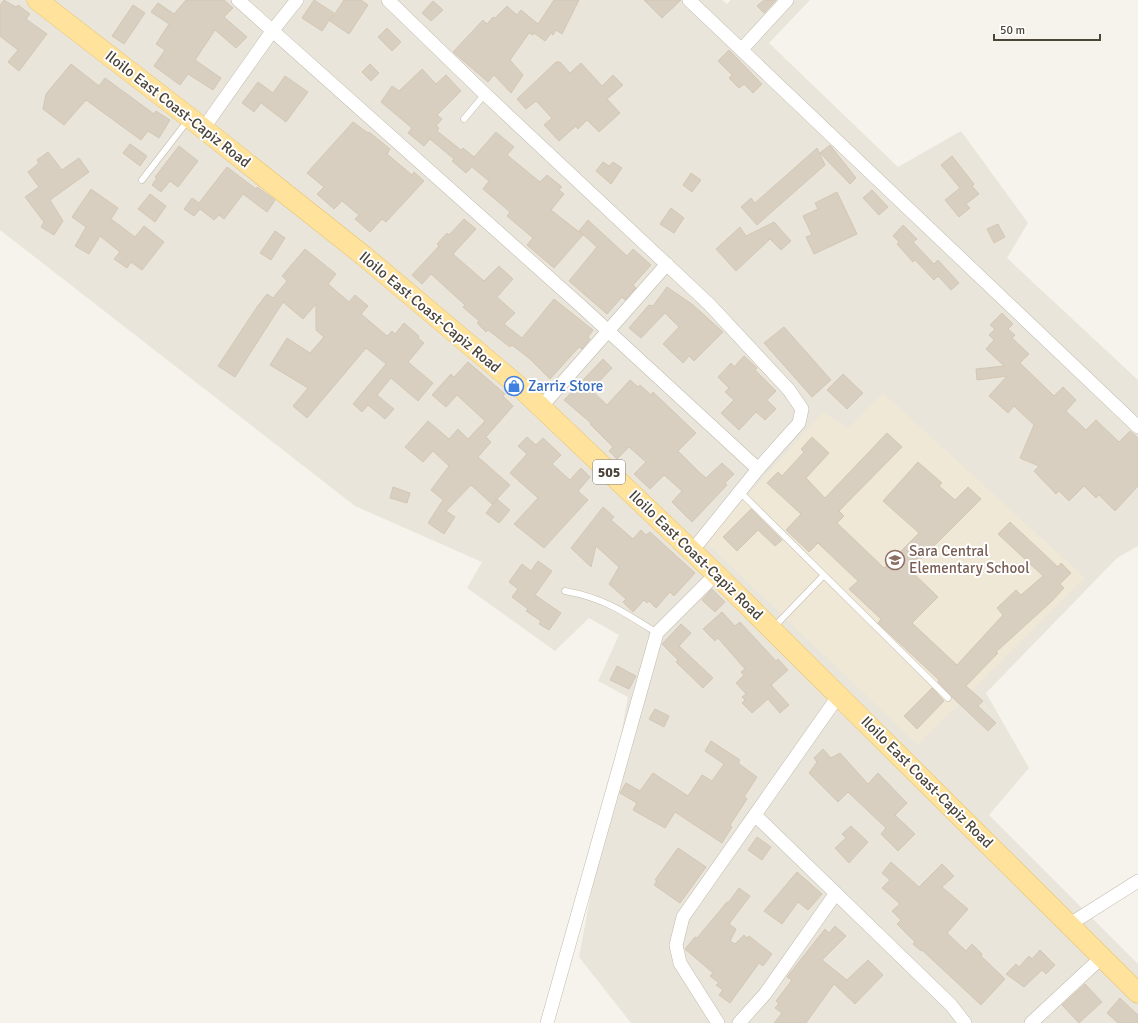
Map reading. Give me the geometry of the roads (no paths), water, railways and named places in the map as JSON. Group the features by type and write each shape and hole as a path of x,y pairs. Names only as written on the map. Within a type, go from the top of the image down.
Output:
{"main road":[{"name":"Iloilo East Coast-Capiz Road","path":"37,0 197,123 364,256 541,407 716,574 1138,993"}],"street":[{"path":"238,0 607,330 758,469"},
{"path":"197,123 297,0"},
{"path":"388,0 485,94 710,304 790,390 802,409 798,423 758,469 692,551"},
{"path":"689,0 1138,427"},
{"path":"742,49 787,0"},
{"path":"541,407 607,330 667,264"},
{"path":"547,1023 657,633 716,574"},
{"path":"718,1023 680,963 676,945 683,916 839,695"},
{"path":"755,814 951,1005 966,1023"},
{"path":"1070,924 1138,880"},
{"path":"739,1023 765,994 836,893"},
{"path":"1031,1023 1102,957"}],"lane":[{"path":"464,119 485,94"},
{"path":"142,180 197,123"},
{"path":"740,492 948,698"},
{"path":"772,629 824,576"},
{"path":"565,590 584,594 612,605 657,633"}],"place":[{"name":"Zarriz Store","path":"514,386"},
{"name":"Sara Central Elementary School","path":"895,560"}]}
